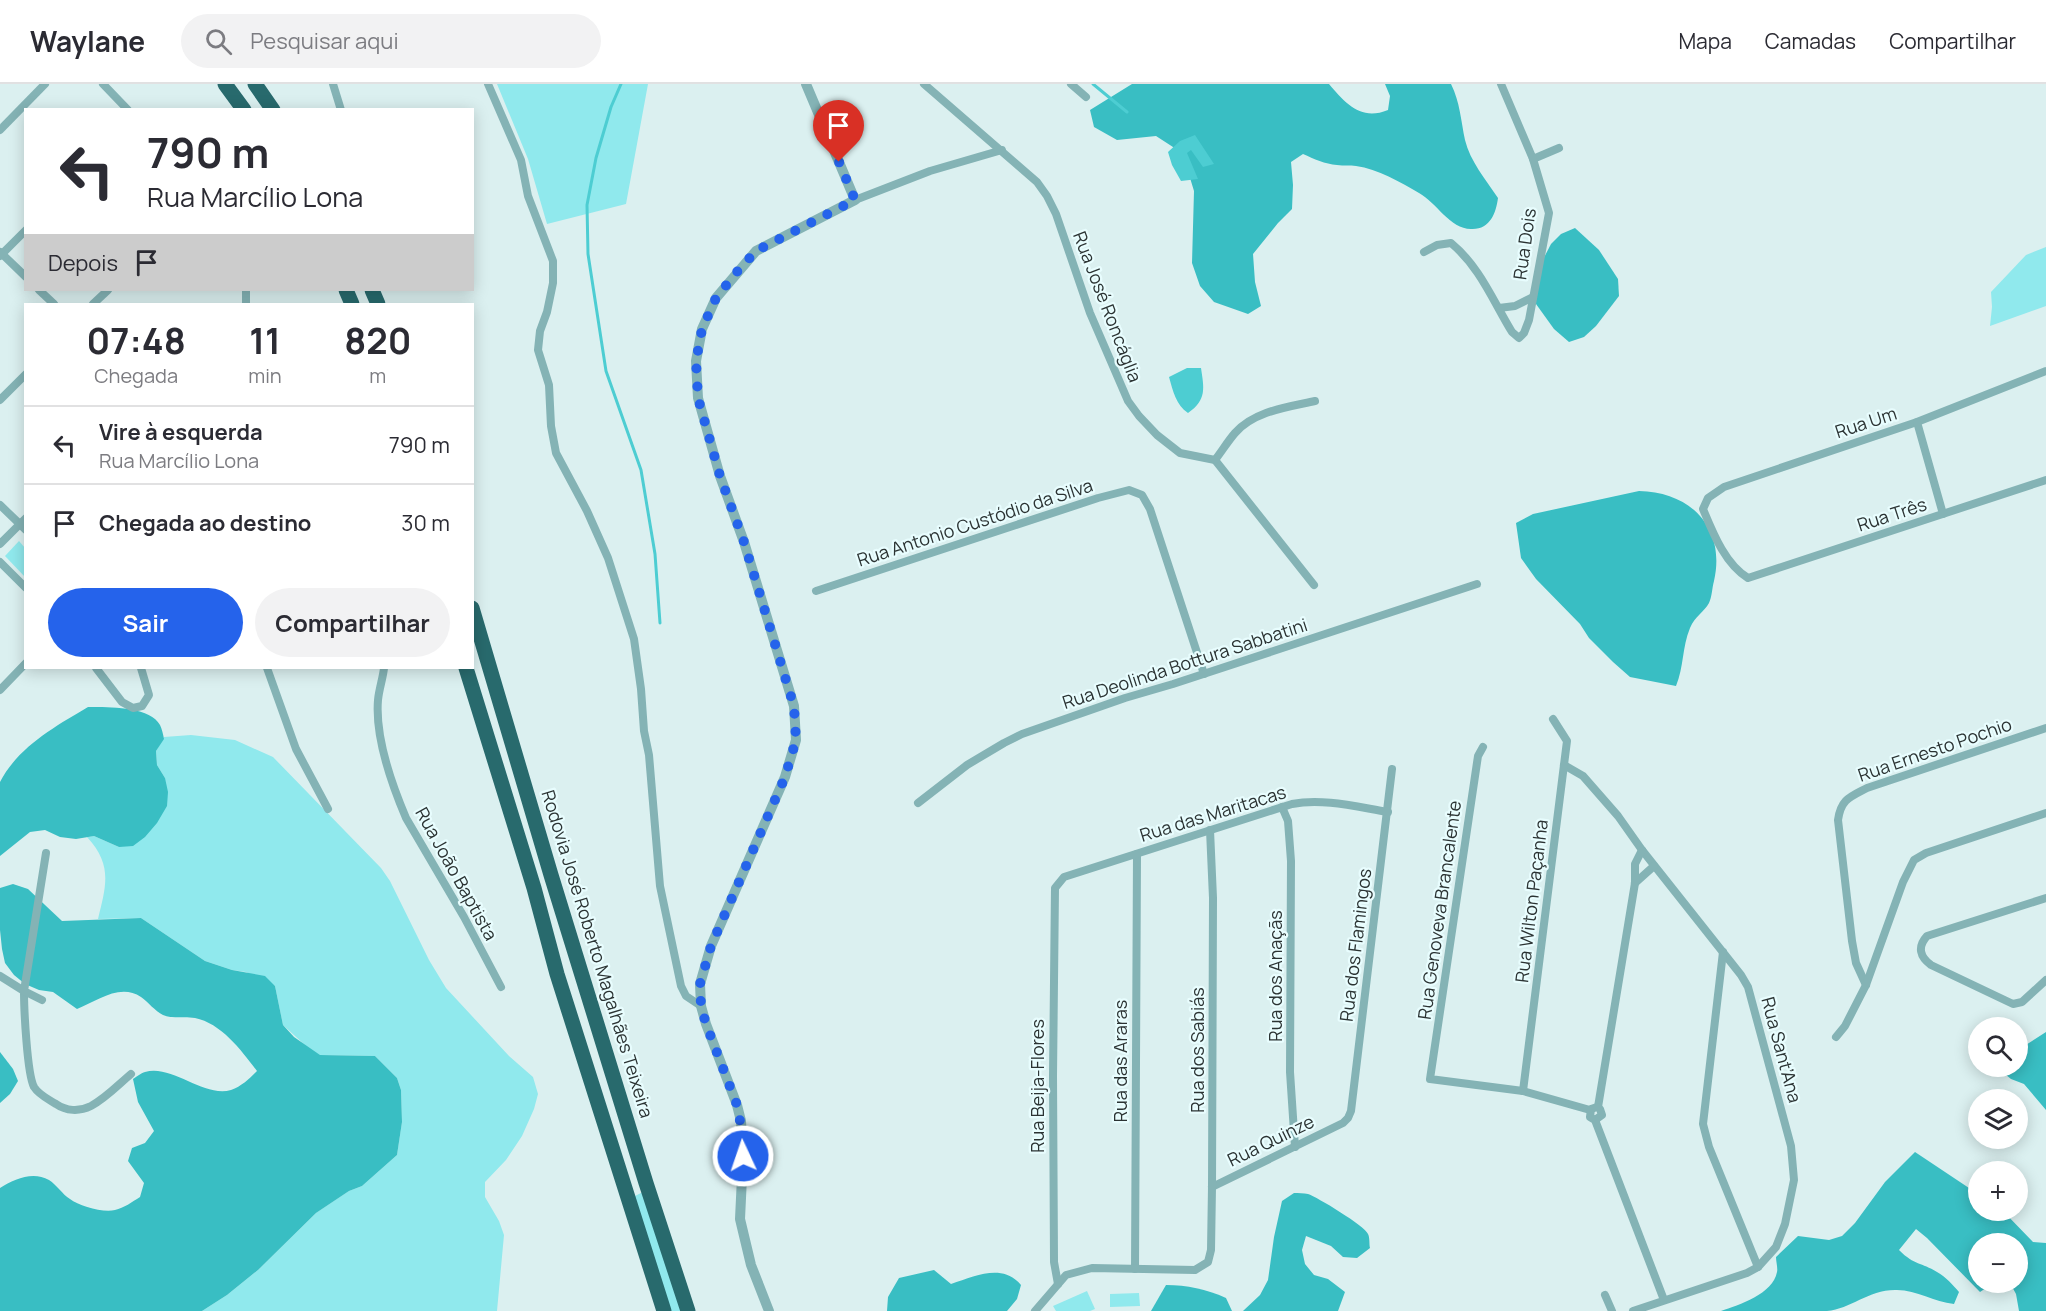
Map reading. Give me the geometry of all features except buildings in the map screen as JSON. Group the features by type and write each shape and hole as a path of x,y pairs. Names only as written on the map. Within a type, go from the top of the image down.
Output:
{"highway":[{"path":"225,84 243,108"},
{"path":"255,84 272,108"},
{"name":"Rodovia José Roberto Magalhães Teixeira","path":"474,615 551,875 688,1311"},
{"path":"466,669 534,888 563,994 664,1311"}],"street":[{"path":"0,130 45,84"},
{"path":"103,84 126,108"},
{"path":"333,84 340,108"},
{"path":"488,84 521,160 528,196 553,261 553,283 540,331 538,350 549,385 553,440 556,453 587,511 608,558 634,639 644,731 649,755 660,886 681,986 686,996 701,1006"},
{"path":"807,84 855,200"},
{"name":"Rua José Roncáglia","path":"924,84 1002,150 1037,182 1047,196 1056,214 1089,313 1128,401 1139,416 1156,435 1180,453 1215,460"},
{"path":"1071,84 1086,97"},
{"name":"Rua Dois","path":"1424,252 1437,245 1451,243 1464,253 1475,267 1512,332 1520,338 1528,320 1549,213 1533,159 1501,84"},
{"path":"1533,159 1559,148"},
{"path":"770,1311 751,1264 740,1219 743,1156 741,1121 706,1024 701,1006 700,984 711,946 785,777 796,740 794,706 744,542 720,476 698,398 696,361 702,329 716,298 756,251 855,200 930,171 1002,150"},
{"path":"24,232 1,254 24,275"},
{"path":"40,291 53,303"},
{"path":"94,303 107,291"},
{"name":"Rua Dois","path":"1499,308 1515,306 1533,297"},
{"name":"Rua Um","path":"1748,578 1741,574 1719,545 1702,509 1708,498 1724,487 1917,422 2046,371"},
{"path":"0,400 24,376"},
{"path":"1314,585 1215,460 1236,431 1253,419 1274,411 1315,401"},
{"path":"1917,422 1943,514"},
{"name":"Rua Três","path":"1748,578 2046,480"},
{"name":"Rua Antonio Custódio da Silva","path":"816,591 1098,498 1129,490 1142,495 1150,509 1204,674"},
{"path":"0,505 24,524 0,544"},
{"path":"0,562 24,586"},
{"name":"Rua Deolinda Bottura Sabbatini","path":"918,803 967,765 1022,734 1125,698 1476,584"},
{"path":"0,690 24,665"},
{"path":"97,669 122,702 133,708 142,706 149,695 141,669"},
{"path":"267,669 299,756 328,809"},
{"name":"Rua João Baptista","path":"384,669 378,701 381,739 400,803 406,818 459,907 501,987"},
{"name":"Rua Wilton Paçanha","path":"1523,1091 1567,741 1553,719"},
{"name":"Rua Ernesto Pochio","path":"1866,985 1856,963 1852,941 1838,820 1840,808 1848,798 1867,788 2046,728"},
{"name":"Rua Genoveva Brancalente","path":"1483,747 1478,756 1430,1078 1523,1091"},
{"name":"Rua Sant’Ana","path":"1564,765 1583,776 1618,816 1654,866 1741,975 1748,987 1791,1146 1794,1180 1785,1224 1776,1247 1758,1267 1747,1273 1633,1311"},
{"name":"Rua dos Flamingos","path":"1343,1123 1351,1111 1392,769"},
{"name":"Rua das Maritacas","path":"1055,888 1064,877 1302,802 1325,802 1388,812"},
{"name":"Rua dos Anaçãs","path":"1282,807 1288,821 1291,861 1290,1072 1295,1147"},
{"path":"1836,1037 1851,1016 1866,985 1914,860 1926,853 2046,813"},
{"name":"Rua dos Sabiás","path":"1135,1269 1195,1269 1208,1262 1211,1250 1213,910 1210,830"},
{"path":"1594,1109 1635,882 1635,864 1642,850"},
{"path":"46,854 24,991 33,1086 40,1094 63,1108 77,1110 89,1107 98,1101 130,1074"},
{"name":"Rua das Araras","path":"1135,1269 1137,854"},
{"path":"1635,882 1654,866"},
{"name":"Rua Beija-Flores","path":"1055,888 1054,1262 1058,1284"},
{"path":"2046,898 1927,936 1920,947 1925,960 1931,965 2013,1004 2022,1002 2046,980"},
{"path":"1723,952 1703,1124 1709,1147 1758,1267"},
{"path":"0,976 42,1000"},
{"path":"1523,1091 1600,1109 1602,1115 1595,1120 1664,1300"},
{"name":"Rua Quinze","path":"1212,1187 1343,1123"},
{"path":"1035,1311 1066,1275 1092,1268 1135,1269"},
{"path":"1605,1295 1612,1311"}],"shaded area":[{"path":"497,84 648,84 626,204 547,224 528,159"},
{"path":"1132,84 1329,84 1355,109 1378,113 1388,110 1390,96 1385,84 1451,84 1467,148 1498,198 1496,209 1491,220 1483,227 1463,228 1456,225 1425,197 1389,176 1354,166 1328,164 1303,154 1291,162 1292,209 1253,254 1255,282 1261,306 1248,314 1214,302 1200,286 1192,263 1194,191 1187,168 1173,147 1156,136 1117,140 1094,127 1090,110"},
{"path":"1195,135 1214,164 1203,167 1191,150 1187,153 1198,179 1181,181 1168,152 1180,141"},
{"path":"1575,228 1599,250 1618,279 1619,296 1596,326 1584,337 1569,342 1554,329 1536,304 1536,273 1551,244 1561,234"},
{"path":"2046,247 2046,306 1990,326 1991,292 2026,255"},
{"path":"1187,368 1201,368 1203,388 1198,403 1188,413 1178,402 1169,377"},
{"path":"1639,491 1658,493 1689,506 1709,529 1715,545 1716,562 1711,598 1690,628 1676,686 1630,677 1589,638 1580,624 1536,579 1521,558 1516,523 1533,514"},
{"path":"19,541 24,547 24,576 5,556"},
{"path":"88,707 138,711 155,719 160,725 164,739 156,751 157,765 165,778 168,792 167,806 157,823 145,837 133,846 119,847 94,836 76,839 60,837 45,830 30,832 0,856 0,782 27,748"},
{"path":"191,735 235,740 273,757 381,868 446,988 509,1056 533,1077 538,1094 522,1136 506,1160 485,1182 485,1197 504,1235 497,1311 202,1311 227,1295 258,1270 316,1213 349,1191 362,1186 397,1155 402,1122 401,1090 397,1078 375,1056 319,1055 306,1046 283,1025 275,986 246,972 205,961 141,918 98,919 105,886 104,867 101,857 87,837 94,836 119,847 165,778 157,765 156,751 164,737"},
{"path":"13,884 28,889 62,921 141,918 205,961 232,970 265,976 275,986 283,1025 294,1037 320,1055 375,1056 397,1078 401,1090 402,1122 397,1155 362,1186 349,1191 316,1213 258,1270 227,1295 202,1311 0,1311 0,1188 17,1179 37,1176 55,1184 74,1202 104,1211 122,1208 140,1197 144,1183 128,1161 132,1148 145,1143 154,1131 138,1102 133,1079 143,1073 155,1071 221,1091 239,1086 257,1071 230,1039 214,1026 195,1018 163,1015 133,993 109,995 77,1009 53,992 39,990 25,984 5,963 2,949 0,888"},
{"path":"2046,1032 2046,1110 2024,1084 2009,1077 2028,1077 2028,1044"},
{"path":"0,1052 13,1069 18,1081 10,1094 0,1103"},
{"path":"1915,1152 1968,1187 1968,1221 2013,1221 2024,1233 1968,1233 1968,1280 1916,1229 1899,1250 1909,1259 1931,1269 1949,1281 1959,1292 1954,1304 1897,1290 1878,1293 1844,1307 1827,1311 1721,1311 1754,1298 1769,1287 1777,1272 1776,1257 1798,1236 1829,1240 1842,1236 1855,1223 1885,1182"},
{"path":"643,1192 683,1311 669,1311 631,1198"},
{"path":"1294,1193 1313,1196 1359,1225 1368,1234 1370,1248 1357,1258 1343,1257 1331,1246 1306,1236 1302,1250 1305,1264 1314,1275 1328,1279 1345,1292 1338,1311 1243,1311 1260,1295 1268,1280 1282,1201"},
{"path":"2028,1237 2033,1242 2046,1243 2046,1311 2019,1311 2016,1294 2028,1293"},
{"path":"934,1270 951,1284 979,1275 997,1273 1014,1278 1021,1285 1017,1299 1007,1311 887,1311 888,1297 899,1278"},
{"path":"1166,1285 1196,1288 1219,1295 1226,1298 1232,1311 1151,1311"},
{"path":"1087,1291 1095,1309 1056,1311 1053,1306"},
{"path":"1139,1293 1140,1306 1110,1307 1110,1294"}],"waterway":[{"path":"621,84 611,107 596,158 587,205 588,254 606,371 641,470 655,554 660,623"},
{"path":"1093,84 1127,112"}],"route":[{"path":"743,1156 741,1121 706,1024 701,1006 700,984 711,946 785,777 796,740 794,706 744,542 720,476 698,398 696,361 702,329 716,298 756,251 855,200 839,162"}]}
